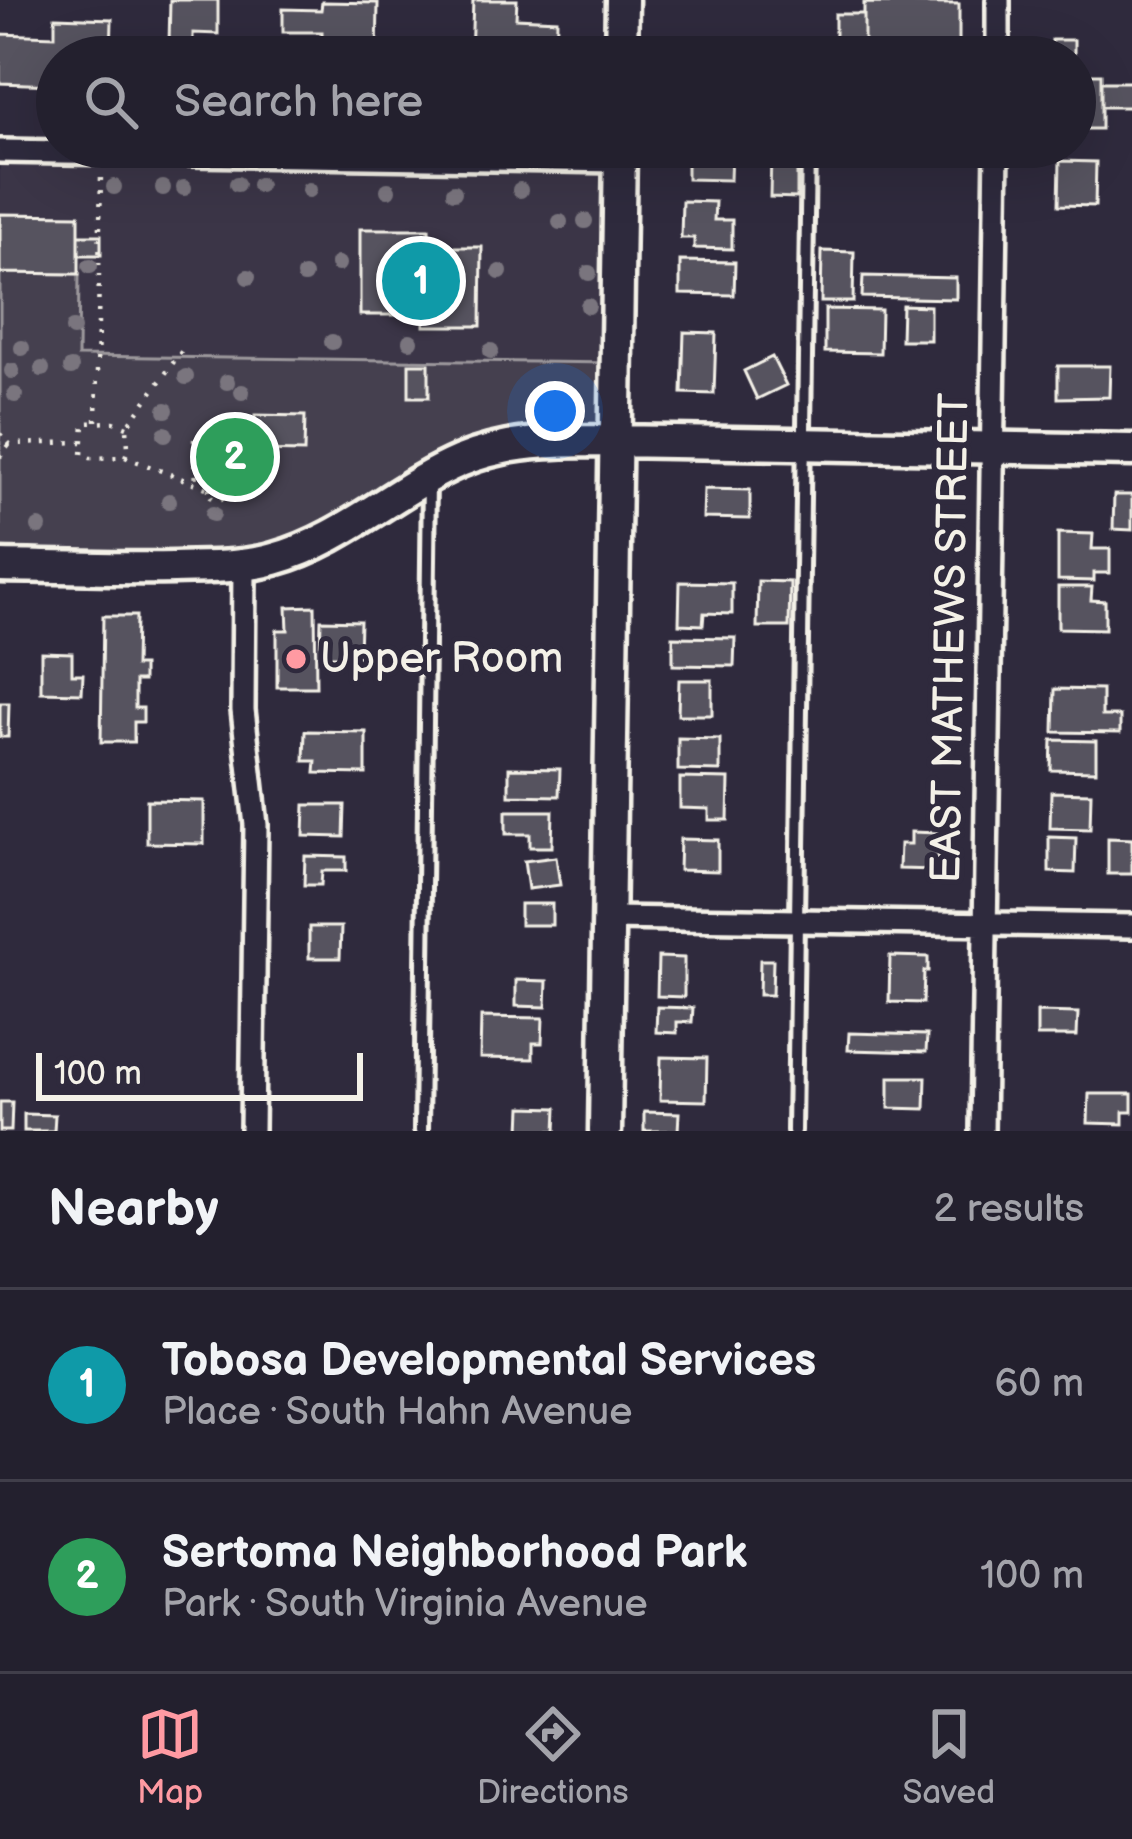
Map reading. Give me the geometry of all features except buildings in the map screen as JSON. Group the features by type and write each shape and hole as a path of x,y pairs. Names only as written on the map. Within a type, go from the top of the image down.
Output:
{"street":[{"path":"621,36 622,0"},
{"path":"998,0 998,36"},
{"path":"0,151 36,151"},
{"path":"605,1131 620,168"},
{"name":"EAST MATHEWS STREET","path":"982,1131 997,168"},
{"path":"0,566 155,568 273,560 325,540 458,462 506,446 614,441 1132,450"},
{"path":"244,565 243,710 256,825 252,1131"},
{"path":"610,918 1132,926"}],"lane":[{"path":"794,1131 808,168"},
{"path":"422,1131 430,476"}],"path":[{"path":"97,422 101,171"},
{"path":"125,457 127,428 186,345"},
{"path":"127,428 122,423 84,423 82,455 125,457 209,489"},
{"path":"0,434 10,444 82,442"},
{"path":"194,439 196,484"},
{"path":"0,457 10,444"}],"shaded area":[{"path":"0,151 36,152 36,168 619,168 615,363 0,355"},
{"path":"0,273 79,274 78,356 615,363 613,441 529,443 293,553 0,566"}],"place":[{"name":"Tobosa Developmental Services","path":"421,281"},
{"name":"Sertoma Neighborhood Park","path":"235,457"},
{"name":"Upper Room","path":"296,659"}]}
